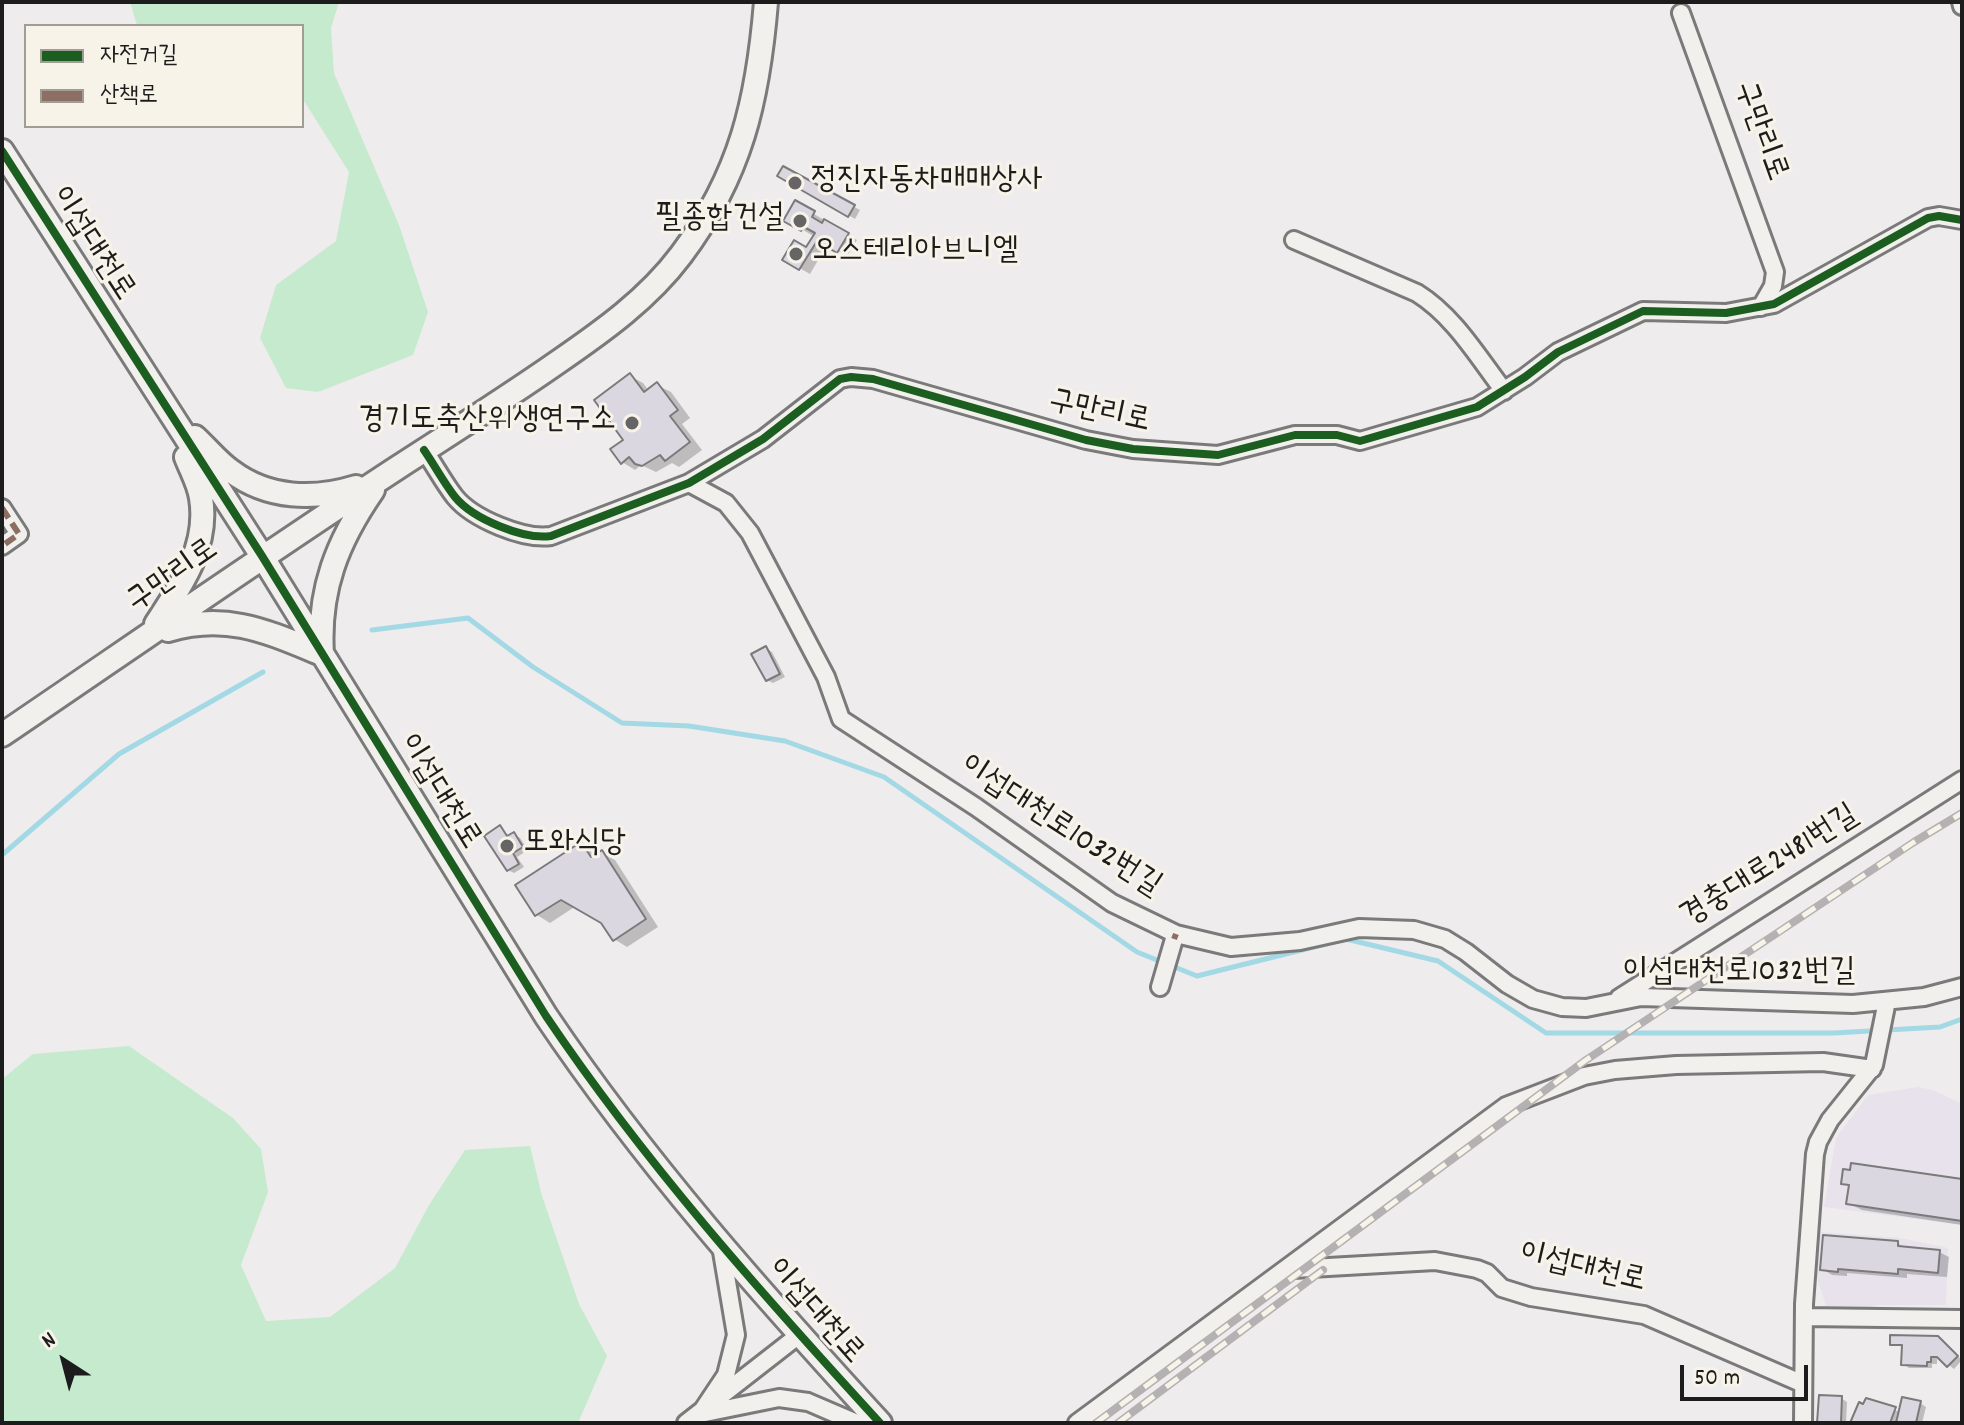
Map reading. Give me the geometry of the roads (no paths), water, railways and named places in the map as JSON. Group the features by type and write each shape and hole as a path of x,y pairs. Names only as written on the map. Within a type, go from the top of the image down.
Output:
{"street":[{"name":"구만리로","path":"2,735 262,556 597,334 644,296 680,256 711,209 745,133 761,60 766,2"},
{"name":"구만리로","path":"1681,13 1775,272"},
{"name":"이섭대천로","path":"2,151 262,556 578,1063 628,1132 721,1246 880,1423"},
{"path":"1761,307 1773,286 1775,272 1793,282 1808,285 1928,218 1939,216 1962,220"},
{"path":"1294,240 1417,293 1432,303 1445,315 1504,391"},
{"name":"구만리로","path":"424,450 465,507 523,535 536,538 551,536 689,483 763,439 832,384 851,377 873,379 1086,440 1133,449 1218,455 1295,435 1337,435 1360,441 1477,407 1558,352 1643,311 1726,313 1774,304 1808,285"},
{"path":"171,414 232,472 267,490 294,496 331,495 380,479"},
{"path":"147,636 181,587 196,555 202,526 201,496 171,414"},
{"path":"147,636 193,622 224,622 252,628 322,654 320,624 324,592 351,522 380,479"},
{"name":"이섭대천로1032번길","path":"689,483 726,503 750,533 826,677 841,719 976,807 1112,903 1176,934 1231,947 1300,941 1359,928 1414,930 1445,939 1507,984 1533,999 1562,1007 1586,1008 1641,997 1853,1004 1887,1001 1874,1064 1830,1120 1818,1142 1804,1317 1803,1423"},
{"path":"2,508 19,534 2,546"},
{"name":"경충대로2481번길","path":"1611,1003 1962,780"},
{"path":"1160,987 1174,939"},
{"path":"1887,1001 1924,997 1962,987"},
{"path":"1077,1423 1506,1106 1584,1076 1615,1070 1676,1065 1874,1064"},
{"path":"693,1418 726,1375 736,1335 721,1246"},
{"name":"이섭대천로","path":"1293,1269 1435,1261 1483,1270 1502,1288 1531,1297 1644,1315 1801,1383"},
{"path":"1804,1317 1962,1319"},
{"path":"693,1418 799,1335"},
{"path":"693,1418 779,1398 808,1402 857,1423"}],"waterway":[{"path":"372,630 468,618 533,667 622,723 689,726 785,741 884,777 1137,952 1197,976 1346,939 1438,961 1546,1033 1834,1033 1940,1027 1962,1019"},
{"path":"2,855 119,754 263,672"}],"railway":[{"path":"1096,1423 1586,1060 1962,813"},
{"path":"1118,1423 1323,1270"}],"place":[{"name":"정진자동차매매상사","path":"795,183"},
{"name":"필종합건설","path":"800,221"},
{"name":"오스테리아브니엘","path":"796,254"},
{"name":"경기도축산위생연구소","path":"632,423"},
{"name":"또와식당","path":"507,846"}]}
